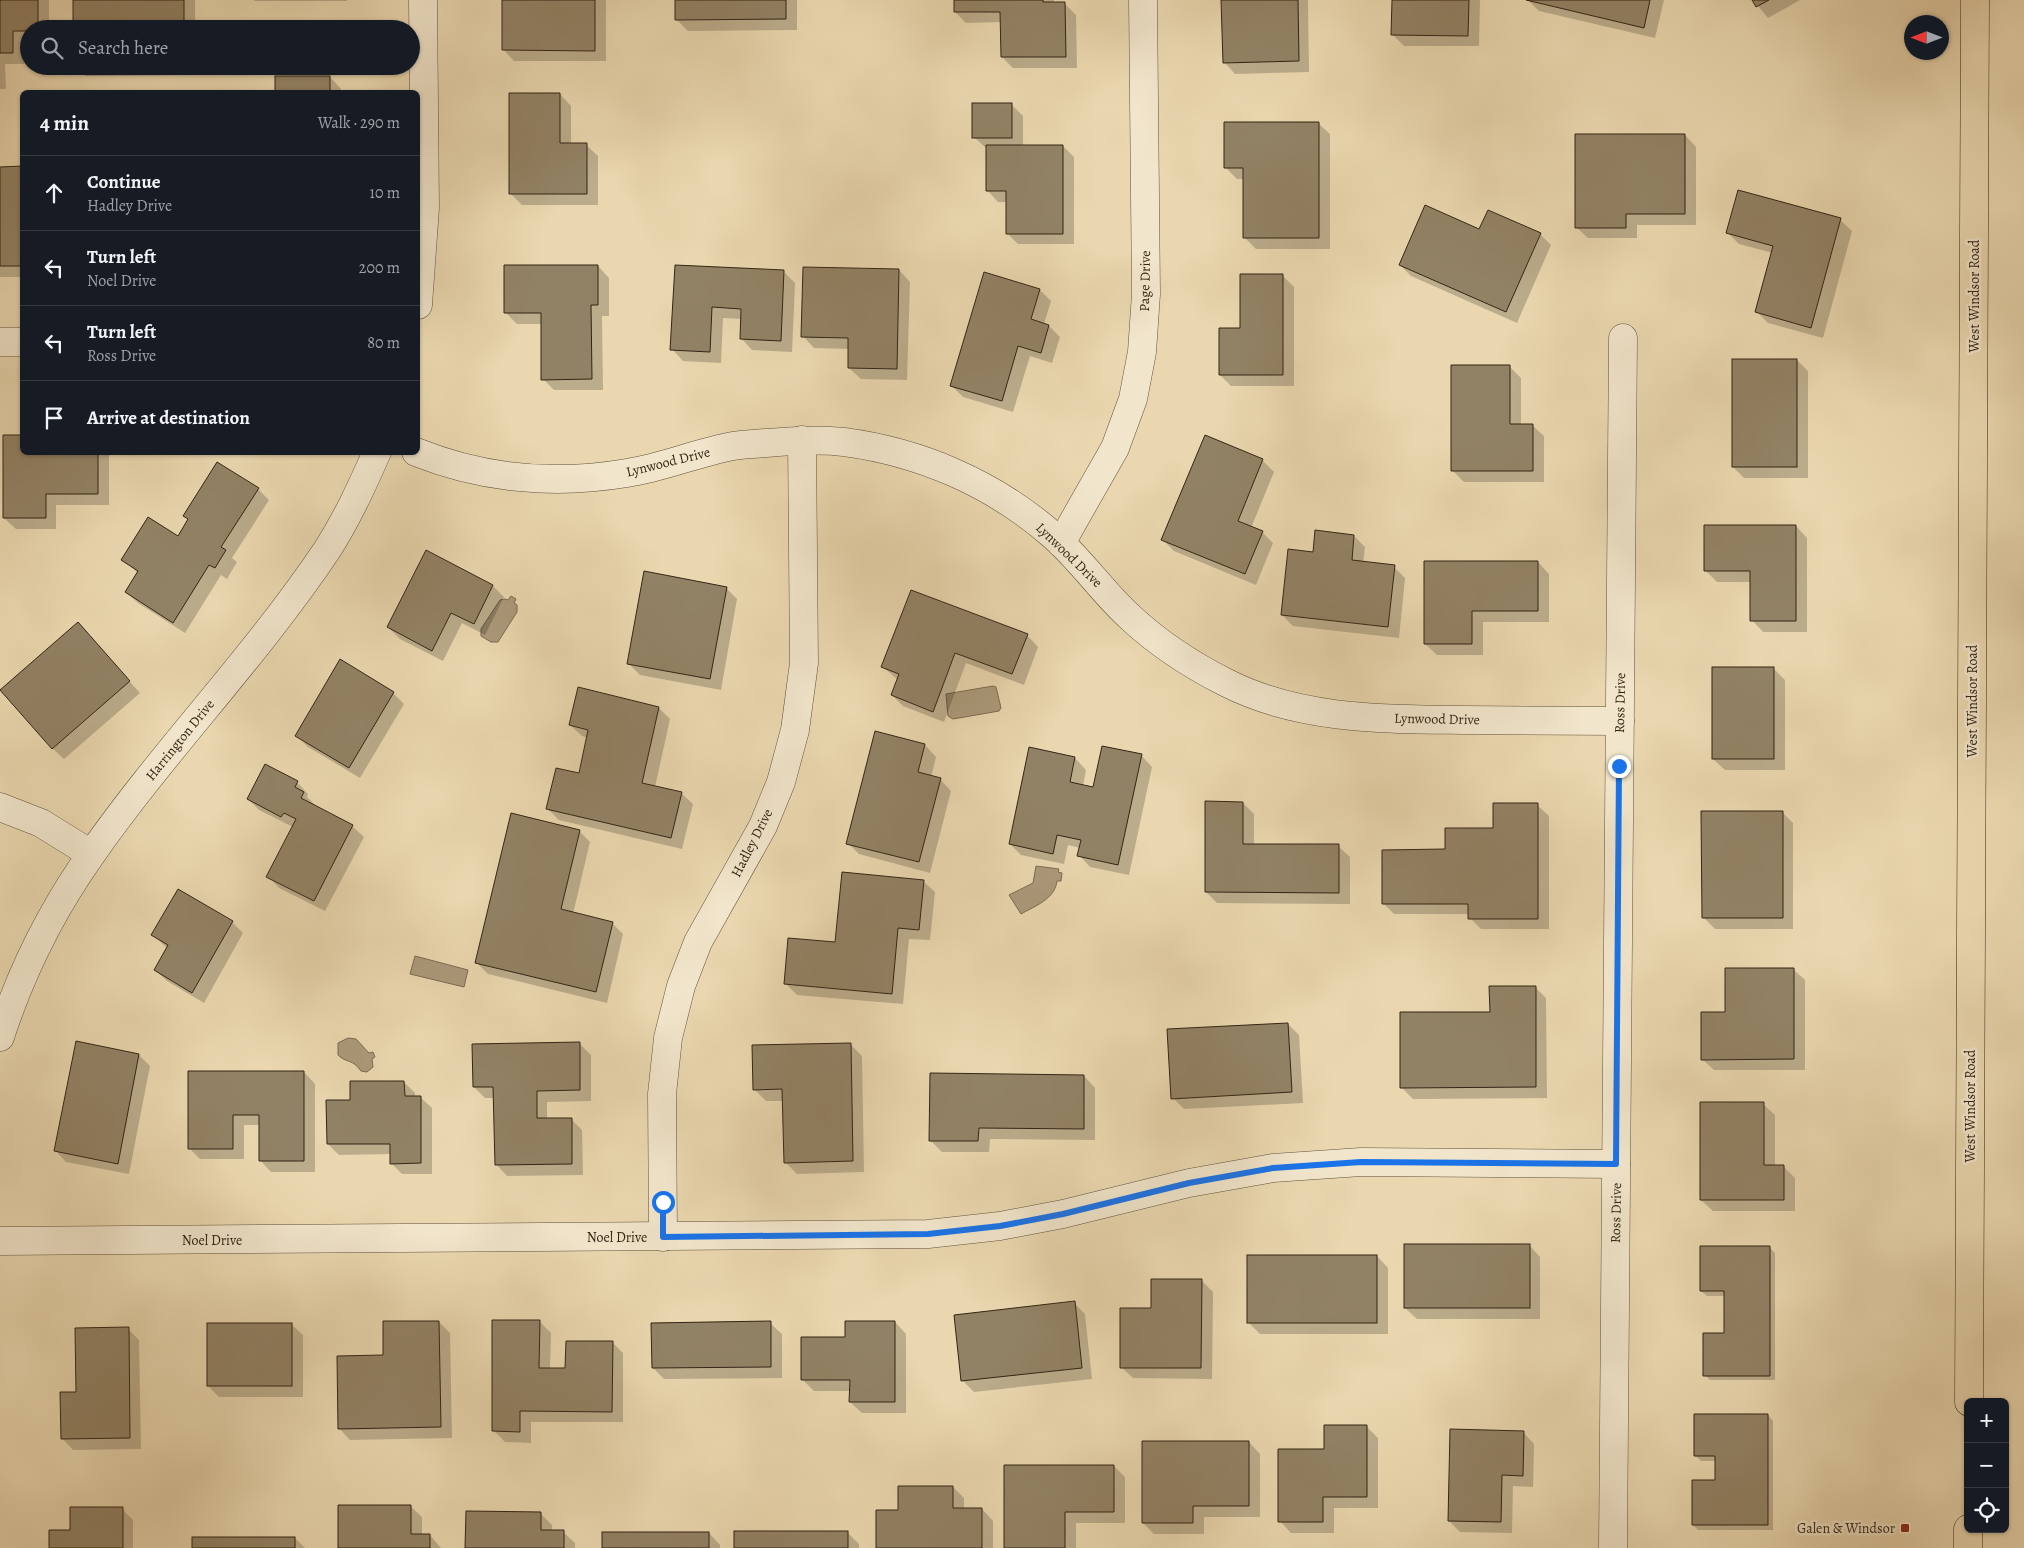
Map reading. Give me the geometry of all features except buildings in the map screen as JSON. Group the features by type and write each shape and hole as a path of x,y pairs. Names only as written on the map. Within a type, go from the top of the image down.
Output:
{"main road":[{"name":"West Windsor Road","path":"1969,1398 1975,0"},
{"path":"1968,1533 1968,1548"}],"street":[{"path":"420,277 425,208 423,0"},
{"name":"Page Drive","path":"1061,543 1115,448 1132,399 1142,352 1146,294 1143,0"},
{"name":"Ross Drive","path":"1613,1548 1623,338"},
{"path":"0,342 20,342"},
{"name":"Lynwood Drive","path":"420,453 486,473 532,479 580,479 629,473 730,446 802,440 843,442 903,453 959,474 1012,504 1061,543 1130,618 1181,658 1230,685 1275,702 1319,712 1382,718 1620,722"},
{"name":"Hadley Drive","path":"663,1237 662,1094 668,1038 681,986 698,942 763,826 781,782 795,730 804,663 802,440"},
{"name":"Harrington Drive","path":"0,1037 12,1002 53,916 91,854 272,626 327,549 357,497 376,455"},
{"path":"0,807 41,823 91,854"},
{"name":"Noel Drive","path":"0,1241 928,1234 1000,1226 1063,1214 1189,1183 1273,1168 1361,1162 1616,1164"}],"shaded area":[{"path":"511,596 516,599 514,603 517,605 517,612 498,642 491,642 481,636 481,629 500,600 508,600"},
{"path":"996,687 1001,708 999,711 953,719 948,716 946,694"},
{"path":"1036,866 1059,869 1058,872 1062,873 1061,881 1057,881 1052,893 1048,897 1021,914 1009,895 1033,883"},
{"path":"415,956 468,970 464,987 410,974"},
{"path":"348,1038 356,1039 369,1053 373,1052 375,1057 372,1059 373,1067 367,1072 361,1071 338,1055 338,1043"}],"place":[{"name":"Galen & Windsor","path":"1905,1528"}],"route":[{"path":"663,1202 663,1237 928,1234 1000,1226 1063,1214 1189,1183 1273,1168 1361,1162 1616,1164 1619,766"}]}
